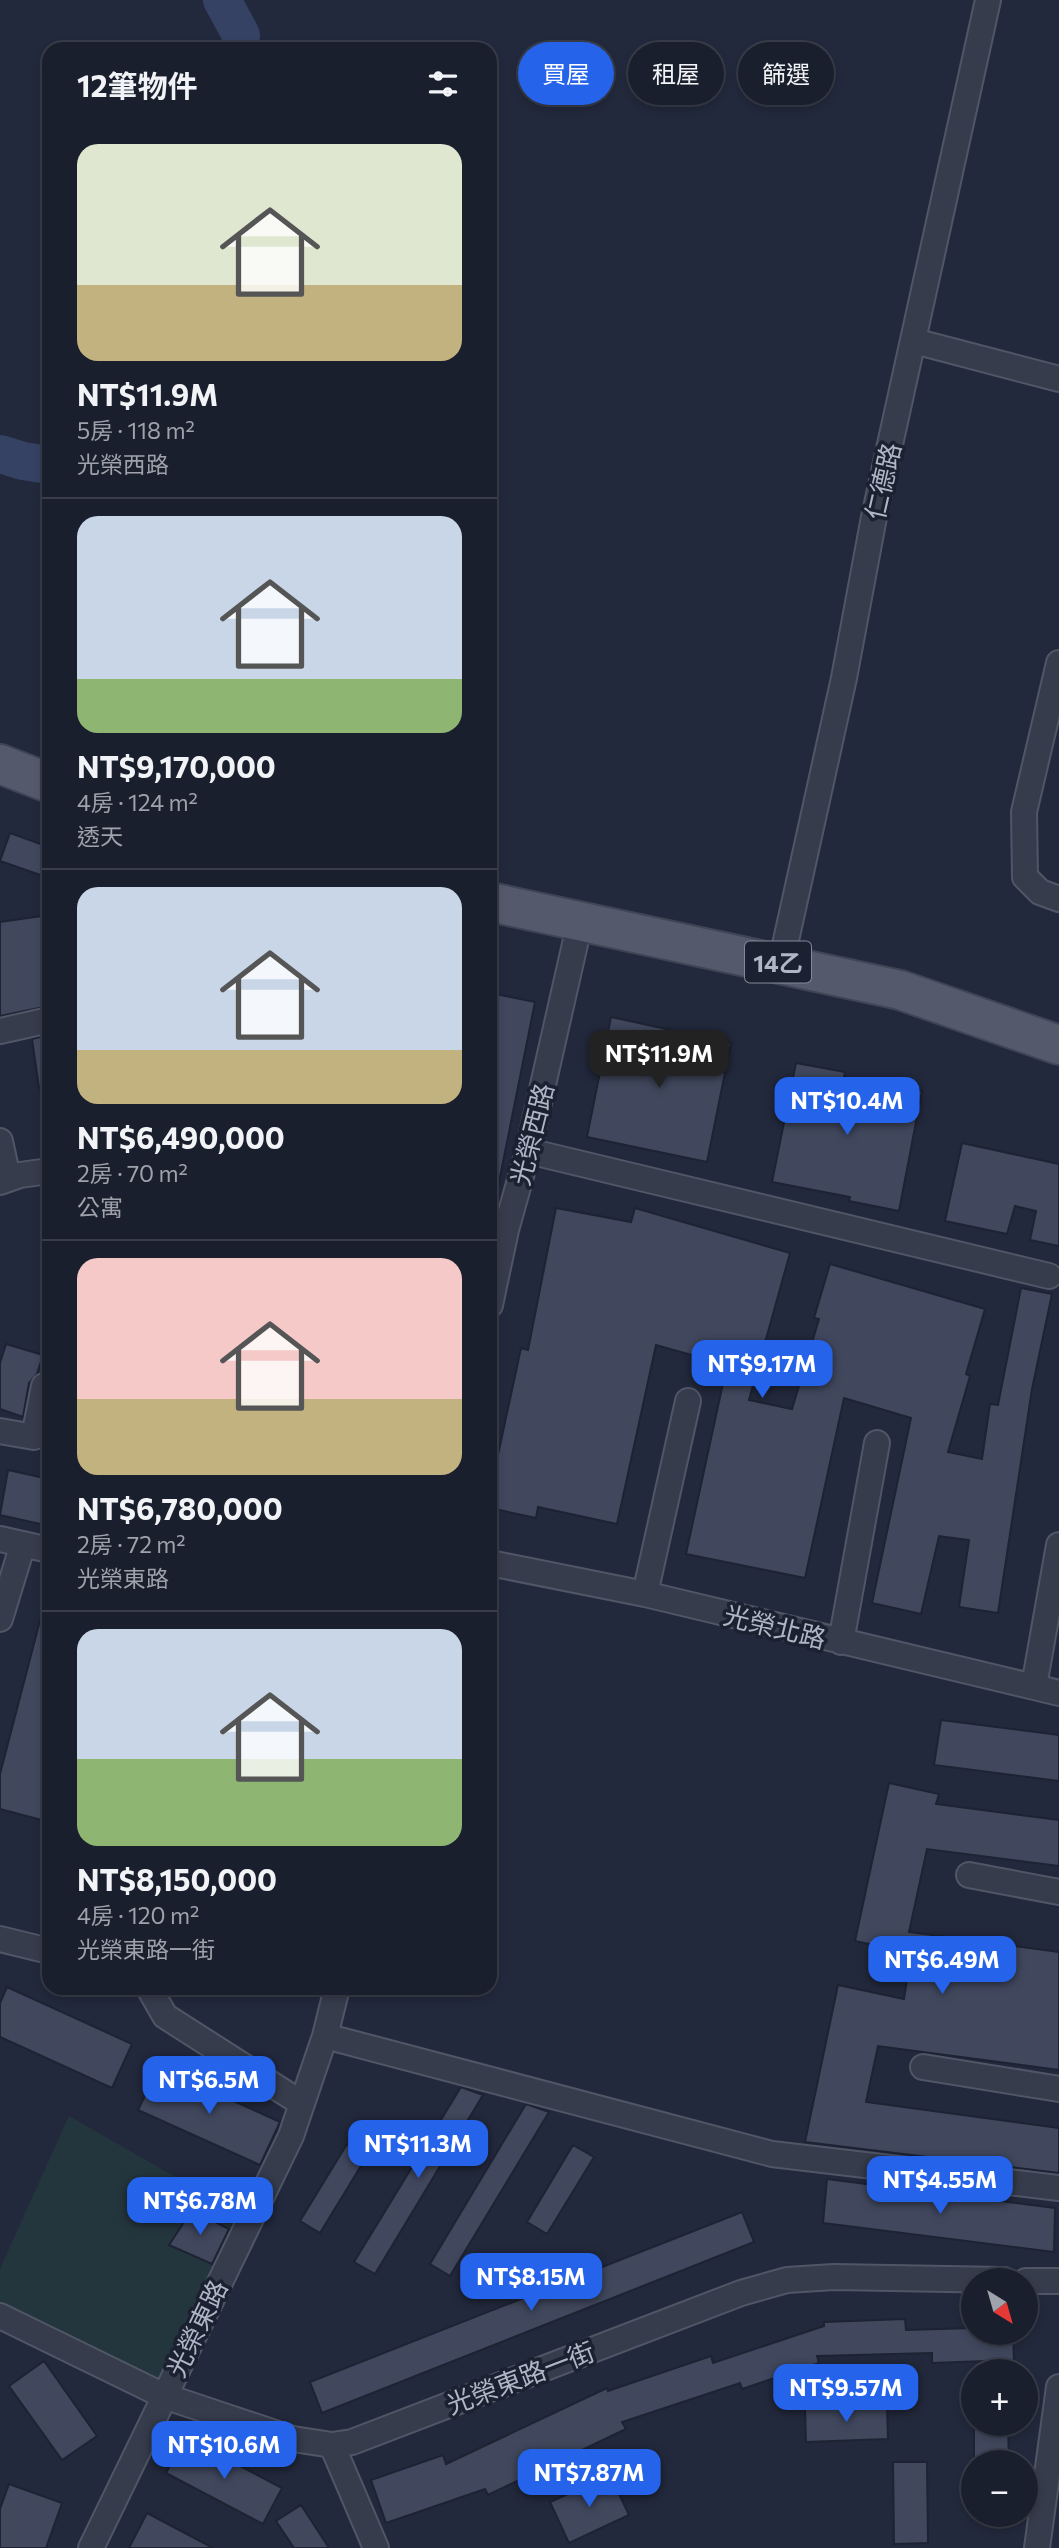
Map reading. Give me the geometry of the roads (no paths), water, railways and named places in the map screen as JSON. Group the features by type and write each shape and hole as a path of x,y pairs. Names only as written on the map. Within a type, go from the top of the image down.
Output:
{"main road":[{"path":"0,764 42,780"},
{"name":"14乙","path":"497,904 900,990 1059,1045"}],"street":[{"name":"仁德路","path":"781,963 844,678 874,517 988,0"},
{"path":"914,341 1059,379"},
{"path":"1059,663 1024,812 1025,877 1040,892 1059,899"},
{"name":"光榮西路","path":"498,1227 528,1151 580,922"},
{"path":"0,1031 42,1022"},
{"path":"0,1141 4,1180 42,1172"},
{"path":"528,1151 1049,1276"},
{"path":"0,1431 34,1437 42,1396"},
{"path":"645,1594 688,1401"},
{"path":"841,1642 877,1443"},
{"path":"0,1619 11,1542 42,1549"},
{"path":"1034,1686 1059,1545"},
{"name":"光榮北路","path":"497,1564 645,1594 1059,1693"},
{"path":"969,1875 1059,1892"},
{"path":"0,1939 42,1949"},
{"path":"153,1995 165,2016 301,2103"},
{"name":"光榮東路","path":"91,2548 291,2136 325,2036 335,1995"},
{"path":"325,2036 772,2154 1059,2188"},
{"path":"923,2067 1059,2090"},
{"name":"光榮東路一街","path":"0,2316 164,2396 293,2440 332,2445 352,2442 728,2298 787,2280 834,2277 961,2279"},
{"path":"1038,2281 1059,2281"},
{"path":"1037,2548 1059,2387"},
{"path":"332,2445 376,2548"}],"waterway":[{"path":"222,0 241,35 240,42"},
{"path":"0,454 42,464"}]}
